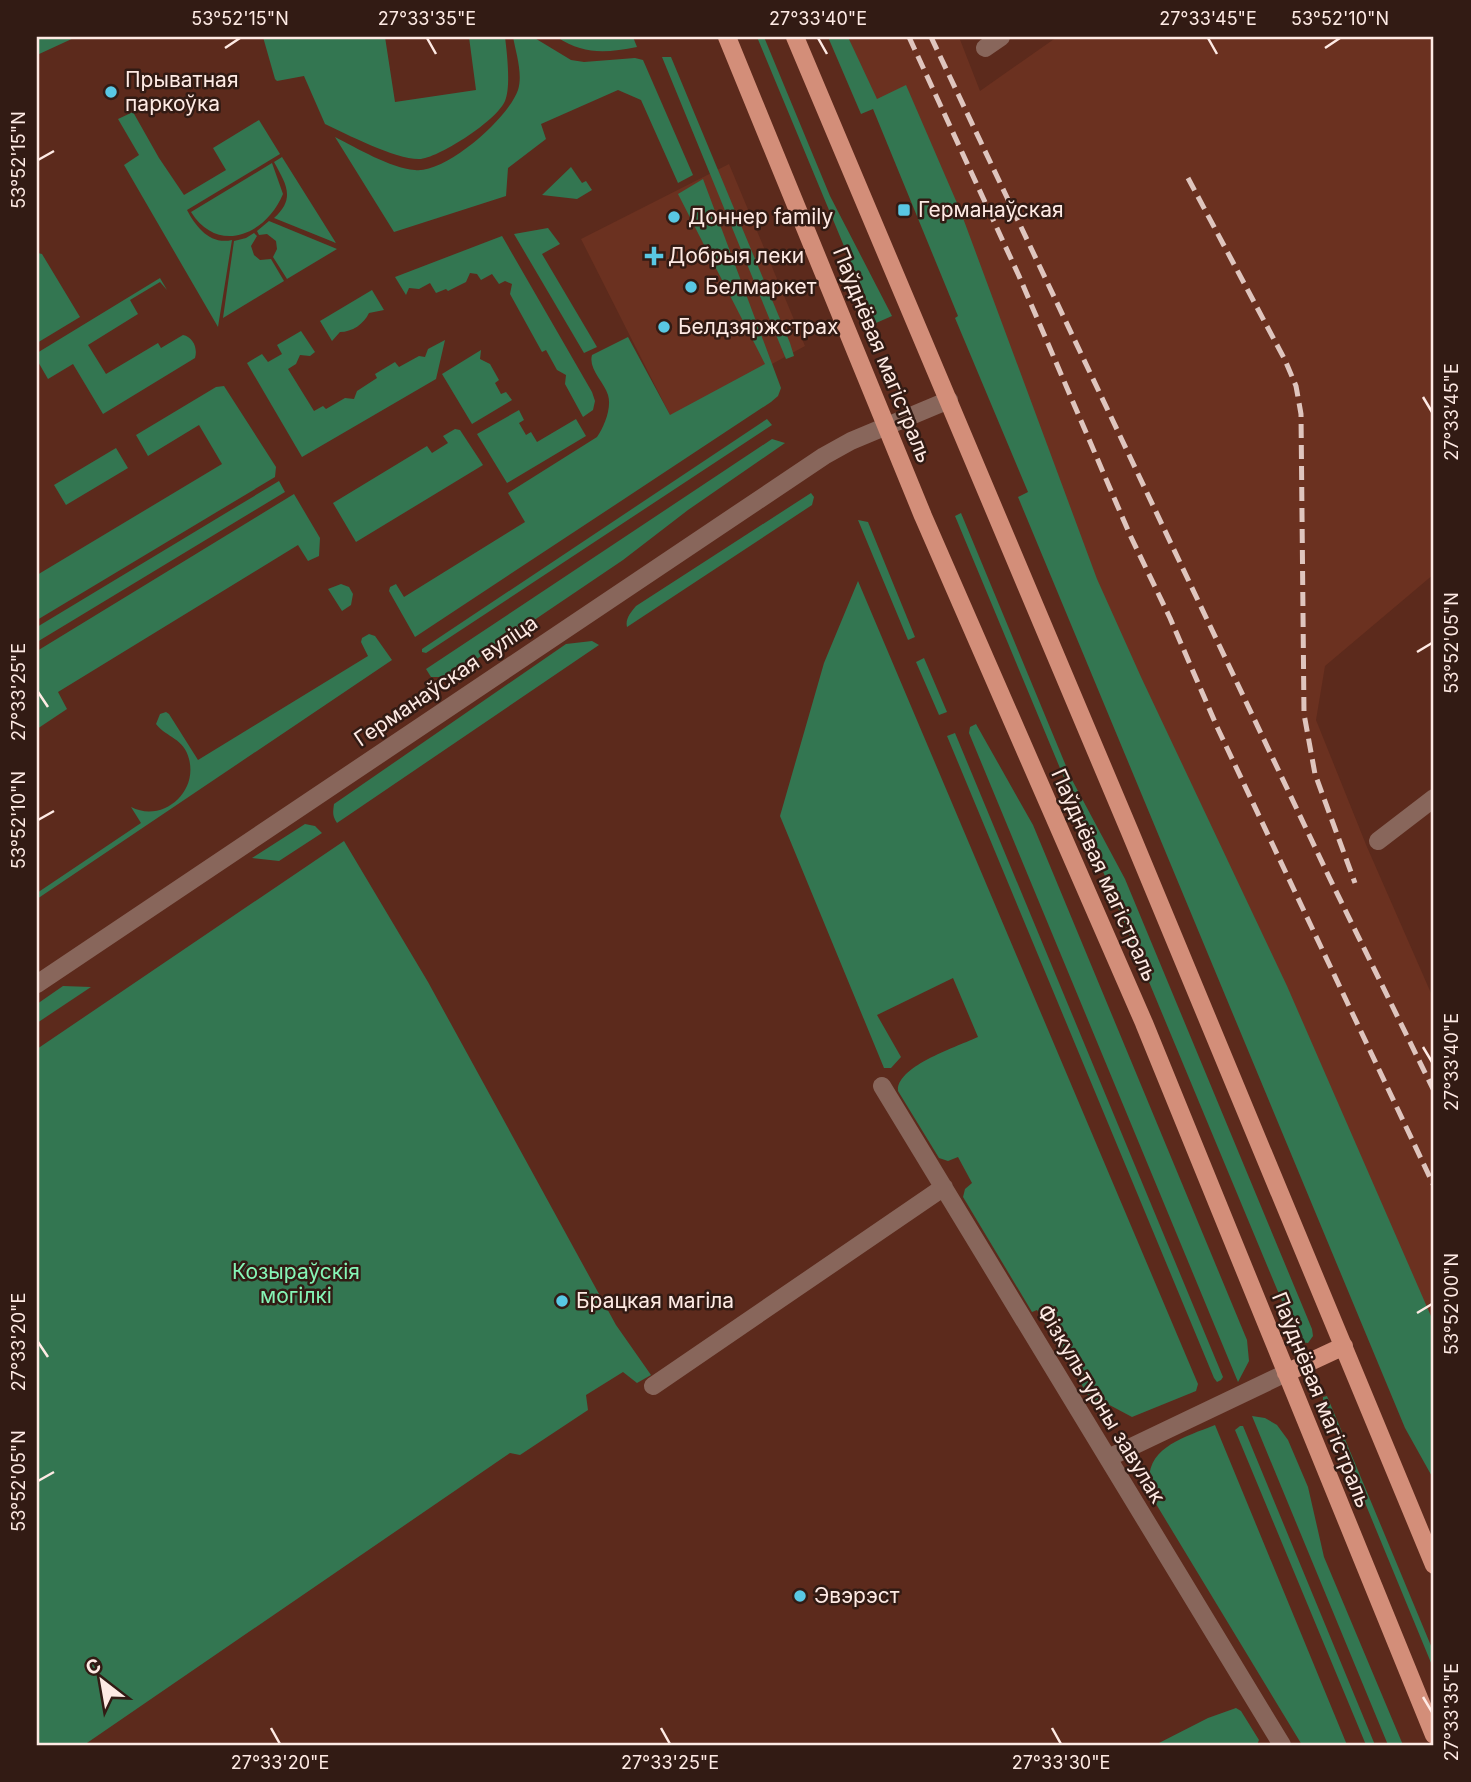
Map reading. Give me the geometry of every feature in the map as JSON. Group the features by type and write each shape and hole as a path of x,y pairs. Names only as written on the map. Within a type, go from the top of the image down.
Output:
{"main road":[{"name":"Паўднёвая магістраль","path":"727,37 953,586 1144,1023 1434,1735"},
{"name":"Паўднёвая магістраль","path":"795,37 1434,1565"},
{"path":"1286,1373 1344,1346"}],"street":[{"path":"985,48 1001,37"},
{"name":"Германаўская вуліца","path":"37,984 791,478 850,441 948,400"},
{"path":"1378,841 1434,798"},
{"name":"Фізкультурны завулак","path":"882,1086 1282,1745"},
{"path":"653,1386 944,1187"},
{"path":"1108,1458 1286,1373"}],"shaded area":[{"path":"848,37 959,37 980,91 1057,37 1434,37 1434,574 1325,666 1316,720 1367,847 1434,1000 1434,1383"},
{"path":"729,164 805,346 672,419 581,239"}],"green space":[{"path":"37,37 76,37 37,55"},
{"path":"263,37 385,37 395,102 476,90 469,37 505,37 507,95 500,109 491,118 455,144 421,159 400,156 325,124 304,76 277,81 275,79"},
{"path":"513,37 533,37 571,60 643,60 693,175 678,183 641,100 618,90 541,124 546,139 508,168 506,196 394,232 335,137 395,166 415,170 428,169 442,163 489,129 512,102 520,77"},
{"path":"557,37 633,37 637,47 586,50"},
{"path":"757,37 764,37 830,196 892,316 876,323"},
{"path":"828,37 848,37 877,99 906,85 960,210 1097,579 1287,986 1434,1323 1434,1480 1405,1428 1018,497 1028,492 955,318 958,316 873,109 861,114"},
{"path":"662,57 671,57 794,356 786,359"},
{"path":"133,112 184,195 226,170 213,148 259,120 280,154 187,210 199,228 210,237 232,240 218,327 124,165 139,155 118,119"},
{"path":"282,157 336,243 274,218 281,211 287,197 285,184 274,162"},
{"path":"272,163 283,194 275,208 254,229 227,236 214,233 202,225 191,212"},
{"path":"571,167 582,183 586,181 592,190 577,199 542,195"},
{"path":"703,179 781,388 778,396 415,637 389,591 390,587 396,584 404,597 525,522 508,493 600,433 607,417 609,400 592,365 592,355 628,337 670,415 765,364 678,194"},
{"path":"269,221 337,249 287,279 273,257 277,249 276,241 267,234 259,235 257,231"},
{"path":"548,228 560,244 542,254 597,347 584,353 514,234"},
{"path":"254,233 257,236 251,246 254,255 260,260 271,259 284,281 223,318 234,241"},
{"path":"502,236 592,392 595,401 593,410 583,417 565,384 566,375 557,370 546,350 542,352 510,294 512,284 505,281 499,284 492,274 481,280 477,274 470,273 466,282 448,291 446,289 436,293 430,283 419,289 409,288 406,295 395,277"},
{"path":"38,253 42,254 80,317 37,343"},
{"path":"160,278 167,290 160,282 130,300 138,314 88,345 106,374 158,343 161,348 183,335 190,338 194,344 195,358 103,414 73,364 48,379 37,360 37,353"},
{"path":"372,290 384,310 369,313 357,327 340,332 332,341 320,321"},
{"path":"301,331 315,352 310,356 300,355 296,364 288,369 314,411 323,406 326,409 345,398 354,399 357,391 377,378 375,374 395,362 399,367 419,356 425,357 428,349 445,340 436,379 302,457 247,363 262,354 268,362 282,354 277,345"},
{"path":"481,350 480,359 490,364 499,380 495,383 501,394 506,392 512,400 472,424 442,374"},
{"path":"224,386 276,467 275,477 37,620 37,575 222,464 199,425 148,456 136,435 216,387"},
{"path":"519,410 524,420 519,423 526,435 531,432 537,442 576,419 586,436 507,483 477,434"},
{"path":"767,419 772,425 426,653 422,652 422,649"},
{"path":"455,429 460,430 483,465 356,542 333,503 427,446 432,453 448,443 443,436"},
{"path":"772,439 785,443 688,510 623,560 450,677 431,677 426,669"},
{"path":"116,448 128,468 66,505 54,485"},
{"path":"279,481 285,492 37,642 37,627"},
{"path":"811,493 814,497 812,505 627,627 630,613 636,606"},
{"path":"294,494 320,538 319,556 308,561 298,545 58,692 67,709 37,729 37,651"},
{"path":"961,513 1071,778 1125,879 1312,1329 1313,1336 1308,1343 1301,1342 1296,1335 955,516"},
{"path":"858,520 868,522 915,637 908,640"},
{"path":"858,581 1198,1384 1196,1391 1132,1417 1102,1401 1092,1402 1037,1310 1032,1312 963,1197 965,1189 972,1183 958,1157 948,1161 939,1158 898,1091 900,1082 917,1065 978,1037 953,978 877,1015 901,1057 891,1068 884,1068 780,816 824,663"},
{"path":"341,584 349,587 353,594 351,605 342,611 328,589"},
{"path":"369,634 375,636 392,660 37,899 37,893 141,823 131,807 154,811 175,802 183,793 190,771 187,752 156,724 160,714 169,714 198,760 368,656 361,642 362,638"},
{"path":"592,641 599,645 337,823 333,814 334,804 566,644"},
{"path":"924,658 947,712 939,715 916,662"},
{"path":"976,724 1033,825 1247,1340 1249,1361 1238,1382 969,733 970,727"},
{"path":"955,733 1223,1377 1217,1382 947,736"},
{"path":"305,824 315,826 322,833 279,861 252,858"},
{"name":"Козыраўскія могілкі","path":"344,841 428,982 616,1325 651,1375 637,1383 623,1372 586,1395 588,1410 520,1455 510,1453 84,1745 37,1745 37,1049"},
{"path":"63,986 91,987 37,1023 37,1004"},
{"path":"1327,1396 1434,1653 1434,1670 1323,1401 1323,1397"},
{"path":"1252,1416 1265,1418 1277,1425 1288,1440 1308,1487 1324,1557 1403,1745 1388,1745"},
{"path":"1215,1425 1347,1745 1302,1745 1153,1499 1149,1482 1156,1458 1176,1442"},
{"path":"1243,1426 1375,1745 1366,1745 1235,1430"},
{"path":"1236,1708 1241,1711 1259,1740 1257,1745 1155,1745 1208,1718"}],"railway":[{"path":"909,37 1019,276 1130,535 1170,618 1218,729 1434,1186"},
{"path":"931,37 1330,879 1434,1091"},
{"path":"1188,178 1285,360 1296,386 1301,414 1304,714 1315,774 1355,883"}],"place":[{"name":"Прыватная паркоўка","path":"111,92"},
{"name":"Германаўская","path":"904,210"},
{"name":"Доннер family","path":"674,217"},
{"name":"Добрыя леки","path":"654,256"},
{"name":"Белмаркет","path":"691,287"},
{"name":"Белдзяржстрах","path":"664,327"},
{"name":"Брацкая магіла","path":"562,1301"},
{"name":"Эвэрэст","path":"800,1596"}]}
